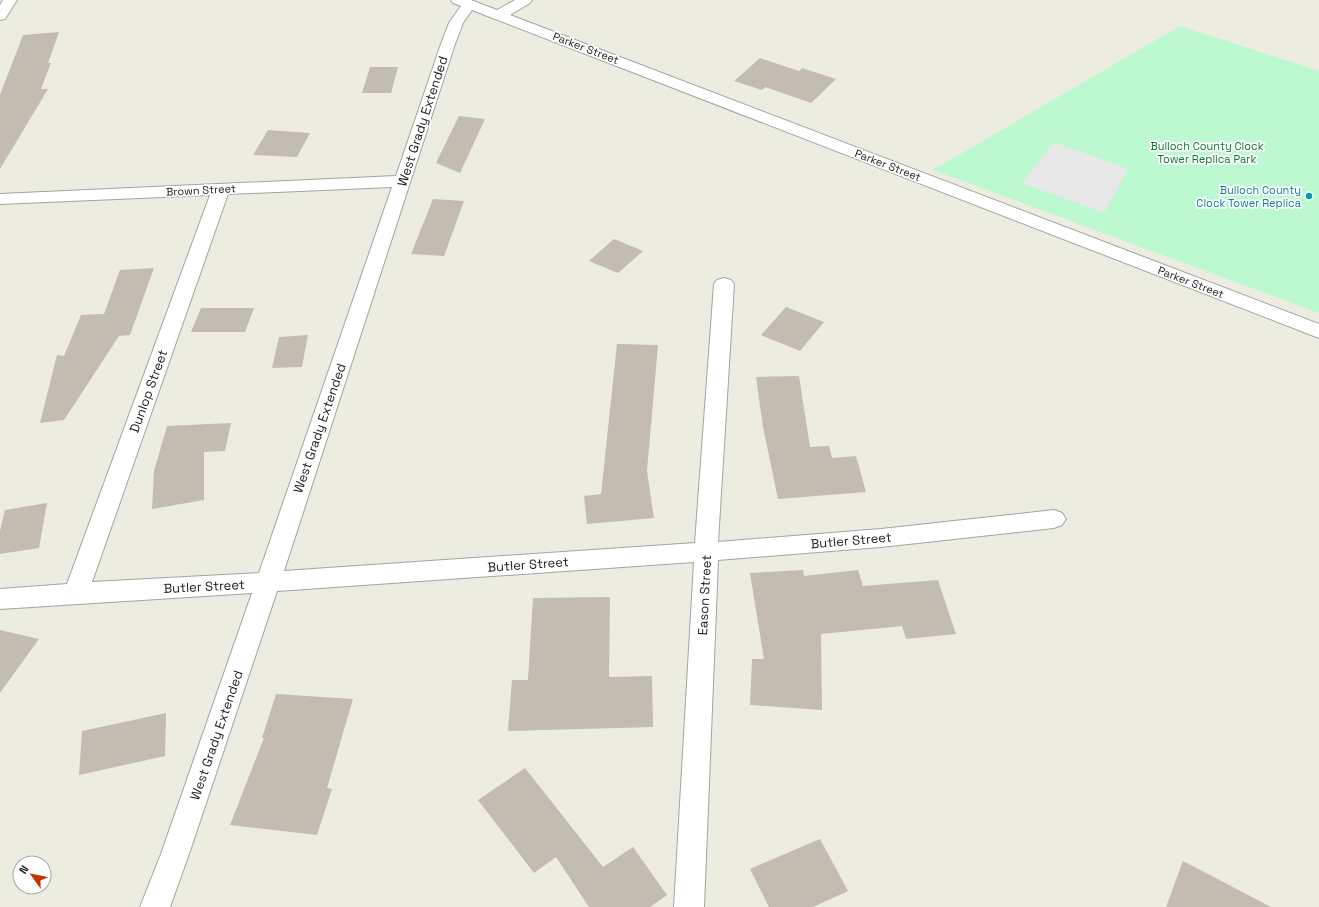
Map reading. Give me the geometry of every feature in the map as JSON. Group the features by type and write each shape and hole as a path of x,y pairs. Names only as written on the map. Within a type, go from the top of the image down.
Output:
{"street":[{"path":"0,16 10,0"},
{"path":"499,15 525,0"},
{"name":"Parker Street","path":"463,2 1319,331"},
{"name":"West Grady Extended","path":"155,907 175,854 268,582 463,2"},
{"name":"Brown Street","path":"0,199 402,181"},
{"name":"Dunlop Street","path":"76,593 221,189"},
{"name":"Eason Street","path":"689,907 706,552 724,284"},
{"name":"Butler Street","path":"0,599 706,552 881,538 1054,519"}],"green space":[{"name":"Bulloch County Clock Tower Replica Park","path":"1180,26 1319,71 1319,313 933,170"}],"shaded area":[{"path":"1054,142 1128,169 1104,213 1022,183"}],"building":[{"path":"59,32 48,63 51,63 41,89 48,89 0,169 0,95 23,35"},
{"path":"760,58 799,71 802,68 836,79 811,103 765,87 762,90 734,81"},
{"path":"370,67 398,67 391,93 362,93"},
{"path":"459,116 485,119 460,173 436,163"},
{"path":"268,130 310,133 297,157 253,155"},
{"path":"433,199 464,201 444,256 411,254"},
{"path":"614,239 643,251 618,273 589,261"},
{"path":"154,268 130,335 119,336 64,420 40,423 57,355 64,356 81,315 104,314 120,270"},
{"path":"786,307 824,322 800,351 761,335"},
{"path":"201,308 254,308 245,332 191,332"},
{"path":"308,335 302,367 272,368 279,337"},
{"path":"617,344 658,345 647,471 654,518 587,524 584,496 601,494"},
{"path":"799,376 810,447 829,446 832,458 856,456 866,492 778,499 763,427 756,377"},
{"path":"231,423 225,451 204,452 204,500 152,509 154,471 167,426"},
{"path":"47,503 39,548 0,554 0,531 5,510"},
{"path":"803,570 804,576 858,570 863,586 938,580 956,634 906,639 902,626 821,634 822,710 750,705 752,659 764,659 750,573"},
{"path":"610,597 609,677 652,676 653,727 508,731 512,680 528,680 533,598"},
{"path":"0,630 39,639 0,693"},
{"path":"276,694 353,699 327,788 332,789 317,835 230,825 264,738 262,738"},
{"path":"166,713 165,756 79,775 82,731"},
{"path":"525,768 603,867 633,847 667,895 650,907 589,907 556,857 534,873 478,800"},
{"path":"820,839 848,891 813,907 769,907 750,869"},
{"path":"1183,861 1271,907 1166,907"}],"place":[{"name":"Bulloch County Clock Tower Replica","path":"1309,196"}]}
